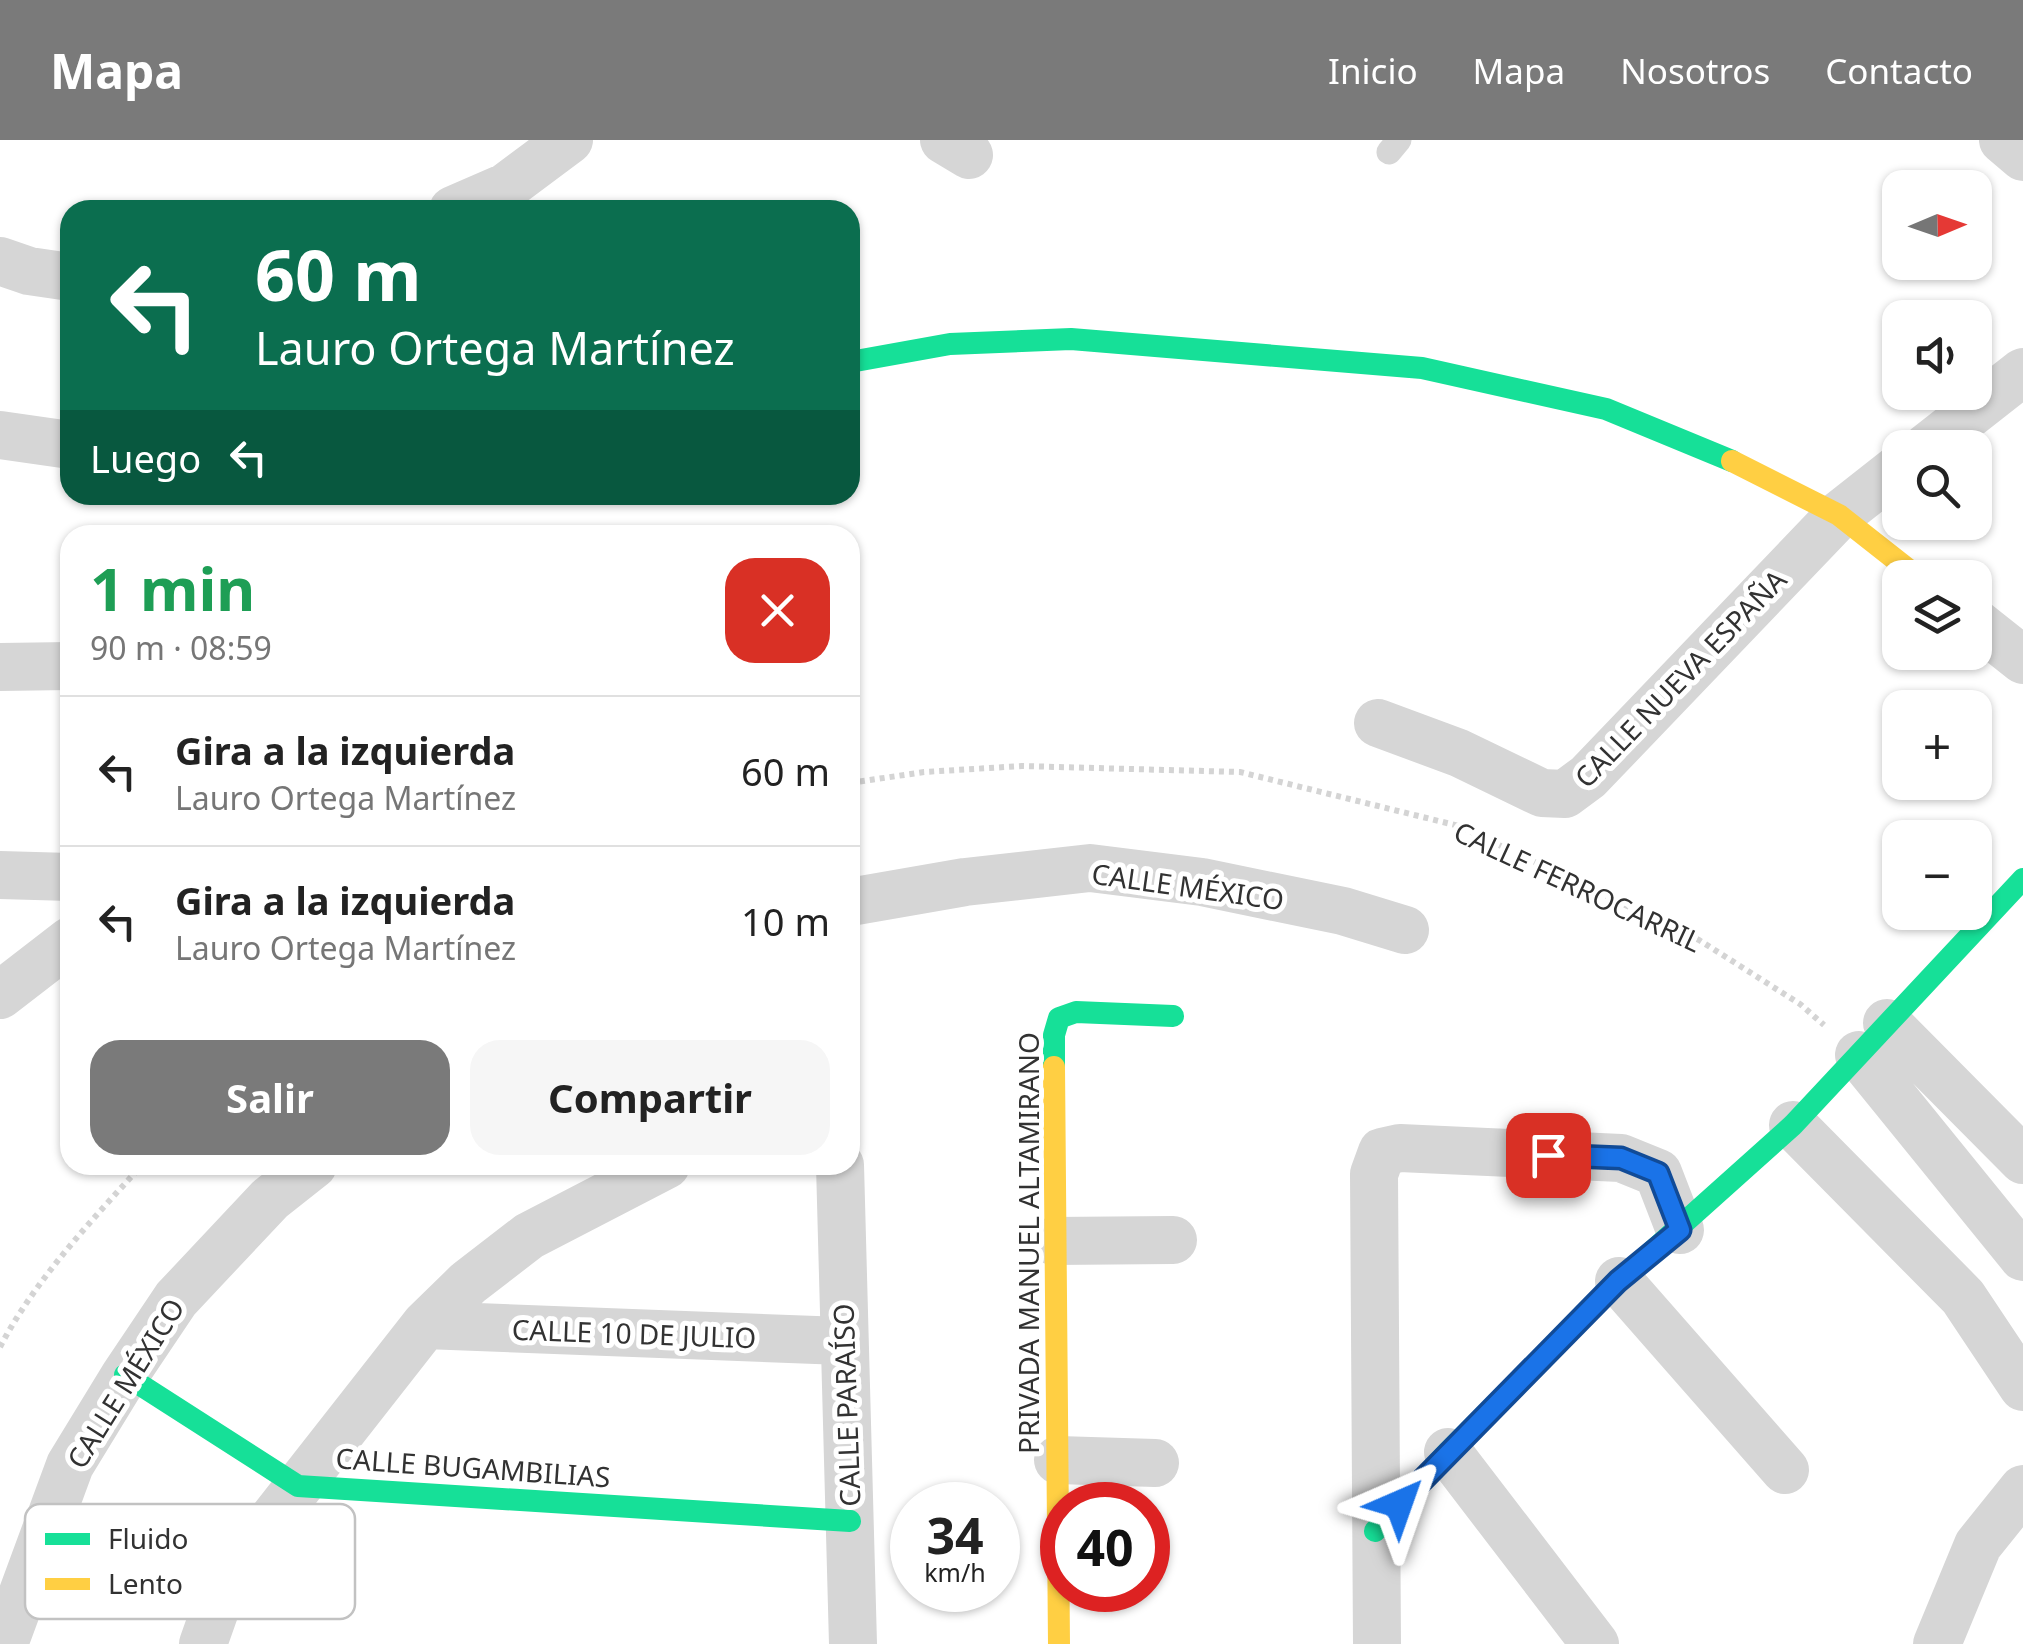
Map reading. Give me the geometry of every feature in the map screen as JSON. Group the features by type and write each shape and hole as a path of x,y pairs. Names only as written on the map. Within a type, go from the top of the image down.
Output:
{"street":[{"path":"476,200 506,187 569,140"},
{"path":"2003,140 2023,157"},
{"path":"0,261 60,276"},
{"path":"860,360 950,344 1071,339 1422,368 1606,409 1723,456 1839,514 1896,560"},
{"path":"1949,430 2023,372"},
{"path":"0,435 60,444"},
{"name":"CALLE NUEVA ESPAÑA","path":"1378,723 1458,753 1542,793 1566,794 1588,778 1839,514 1882,481"},
{"path":"1992,635 2023,660"},
{"path":"0,666 60,666"},
{"name":"CALLE MÉXICO","path":"860,900 965,882 1090,868 1202,882 1344,912 1405,930"},
{"path":"0,875 60,877"},
{"path":"1375,1531 1618,1281 1794,1125 2023,879"},
{"path":"0,995 60,949"},
{"name":"PRIVADA MANUEL ALTAMIRANO","path":"1059,1644 1054,1035 1058,1018 1076,1012 1173,1016"},
{"path":"1873,1039 2023,1160"},
{"path":"1873,1039 2023,1257"},
{"path":"1794,1125 1963,1297 2023,1387"},
{"path":"1377,1644 1374,1174 1382,1152 1400,1148 1621,1158 1658,1173 1680,1230"},
{"name":"CALLE MÉXICO","path":"56,1504 70,1465 176,1299 270,1199 300,1175"},
{"path":"284,1504 425,1325 468,1282 529,1236 647,1175"},
{"name":"CALLE PARAÍSO","path":"840,1175 853,1644"},
{"path":"1053,1241 1173,1240"},
{"path":"1618,1281 1785,1470"},
{"name":"CALLE 10 DE JULIO","path":"425,1325 843,1342"},
{"name":"CALLE BUGAMBILIAS","path":"125,1375 298,1486 850,1521"},
{"path":"1448,1452 1595,1644"},
{"path":"1058,1460 1154,1463"},
{"path":"1937,1644 1978,1545 2023,1489"},
{"name":"CALLE MÉXICO","path":"4,1644 25,1587"},
{"path":"204,1644 212,1619"}],"path":[{"name":"CALLE FERROCARRIL","path":"860,782 924,772 1022,766 1240,772 1459,826 1699,940 1800,1004 1873,1039"},
{"path":"0,1347 16,1317 90,1222 133,1175"}],"traffic: fast":[{"path":"860,360 950,344 1071,339 1422,368 1606,409 1732,461"},
{"path":"1375,1531 1619,1281 1793,1125 2023,879"},
{"path":"1054,1067 1054,1035 1059,1018 1076,1012 1173,1016"},
{"path":"125,1375 298,1486 850,1521"}],"traffic: slow":[{"path":"1732,461 1839,515 1896,560"},
{"path":"1054,1067 1059,1644"}],"route":[{"path":"1399,1504 1618,1281 1680,1230 1658,1173 1621,1158 1548,1155"}]}
